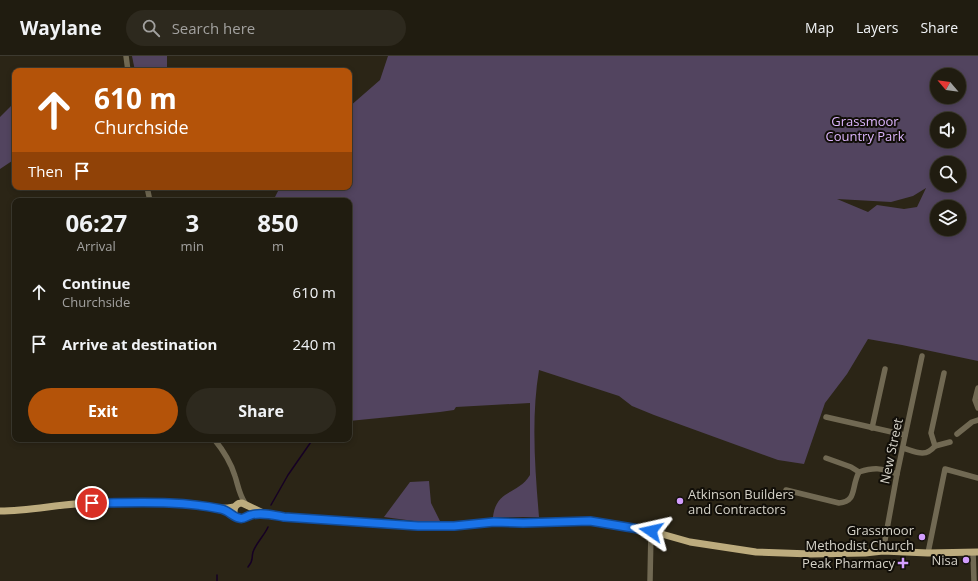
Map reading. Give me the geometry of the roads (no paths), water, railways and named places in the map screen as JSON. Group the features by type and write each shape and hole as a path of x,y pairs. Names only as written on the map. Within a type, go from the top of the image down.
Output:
{"main road":[{"path":"0,511 92,503 175,503 195,504 223,509 242,519 248,515 265,514 418,526 454,526 494,522 523,523 590,521 651,531 690,542 756,552 811,554 866,553 883,551 928,553 976,552"},
{"path":"223,509 240,503 265,514"},
{"path":"246,505 250,511 248,515"},
{"path":"235,506 234,512 236,516"}],"street":[{"path":"126,56 128,68"},
{"name":"New Street","path":"883,551 897,474 922,356"},
{"path":"872,428 885,369"},
{"path":"935,446 931,433 944,373"},
{"path":"978,388 975,400 978,408"},
{"path":"826,417 905,436"},
{"path":"957,434 972,422 978,420"},
{"path":"216,442 231,464 240,493 246,505"},
{"path":"903,448 925,454 930,452 935,446 950,442"},
{"path":"826,458 859,472"},
{"path":"786,490 839,503 847,503 851,499 855,480 859,472 871,468 884,469 897,474"},
{"path":"928,553 945,469 978,478"},
{"path":"235,506 240,493"},
{"path":"650,581 651,531"},
{"path":"974,581 976,552"}],"waterway":[{"path":"271,505 288,475 311,442"},
{"path":"248,567 252,561 254,549 268,527"},
{"path":"217,575 217,581"}],"place":[{"name":"Atkinson Builders and Contractors","path":"680,501"},
{"name":"Grassmoor Methodist Church","path":"922,537"},
{"name":"Nisa","path":"966,560"},
{"name":"Peak Pharmacy","path":"903,563"}],"park label":[{"name":"Grassmoor Country Park","path":"865,128"}]}
